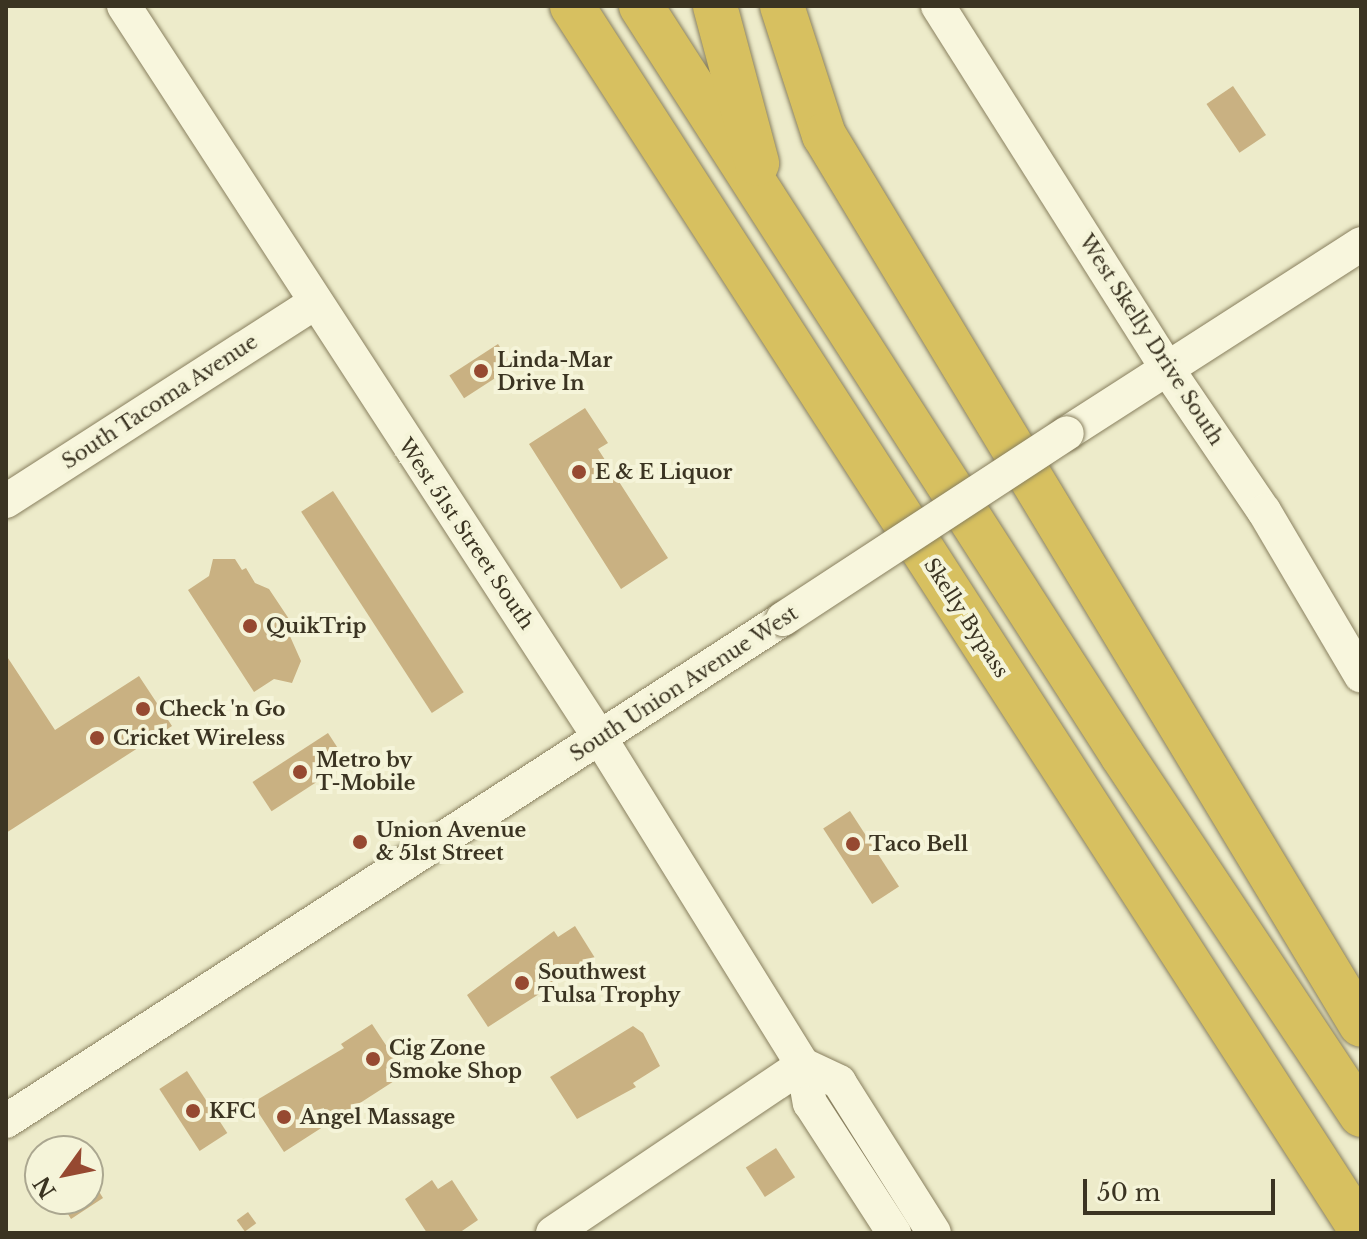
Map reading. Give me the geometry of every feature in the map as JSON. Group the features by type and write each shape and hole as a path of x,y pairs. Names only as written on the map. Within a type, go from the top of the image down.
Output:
{"highway":[{"name":"Skelly Bypass","path":"572,6 1361,1230"},
{"path":"641,6 1361,1115"},
{"path":"715,6 768,204"},
{"path":"782,6 824,135 1361,1025"}],"street":[{"name":"West 51st Street South","path":"124,6 600,738 803,1065 810,1103 894,1233"},
{"name":"West Skelly Drive South","path":"938,6 1168,370 1264,511 1361,676"},
{"name":"South Union Avenue West","path":"6,1121 1361,244"},
{"name":"South Tacoma Avenue","path":"6,501 315,303"},
{"path":"553,1233 803,1065 839,1082 934,1233"}],"building":[{"path":"1233,86 1266,135 1239,153 1206,104"},
{"name":"Linda-Mar Drive In","path":"498,344 513,367 464,398 449,376"},
{"path":"585,408 608,443 598,449 668,558 621,589 529,444"},
{"name":"QuikTrip","path":"333,491 464,692 432,713 301,512"},
{"name":"QuikTrip","path":"213,559 235,559 242,570 246,568 255,583 269,589 289,619 289,634 301,661 292,683 274,679 254,692 188,590 209,576"},
{"path":"6,655 55,730 139,676 172,726 6,833"},
{"name":"Metro by T-Mobile","path":"328,733 347,762 272,811 253,782"},
{"name":"Taco Bell","path":"850,811 899,886 872,904 823,828"},
{"name":"Southwest Tulsa Trophy","path":"575,926 595,958 488,1027 467,995 554,931 558,937"},
{"path":"372,1024 405,1074 284,1152 252,1103 344,1048 341,1044"},
{"path":"633,1026 643,1033 660,1066 633,1083 636,1087 577,1119 550,1077"},
{"name":"KFC","path":"187,1071 227,1133 200,1151 159,1089"},
{"path":"776,1148 795,1177 765,1197 746,1168"},
{"path":"432,1180 438,1189 452,1180 478,1220 459,1233 427,1233 405,1199"},
{"path":"248,1212 256,1223 245,1232 237,1220"}],"place":[{"name":"Linda-Mar Drive In","path":"481,371"},
{"name":"E & E Liquor","path":"579,472"},
{"name":"QuikTrip","path":"250,626"},
{"name":"Check 'n Go","path":"143,709"},
{"name":"Cricket Wireless","path":"97,738"},
{"name":"Metro by T-Mobile","path":"300,772"},
{"name":"Union Avenue & 51st Street","path":"360,842"},
{"name":"Taco Bell","path":"853,844"},
{"name":"Southwest Tulsa Trophy","path":"522,983"},
{"name":"Cig Zone Smoke Shop","path":"373,1059"},
{"name":"KFC","path":"193,1111"},
{"name":"Angel Massage","path":"284,1117"}]}
